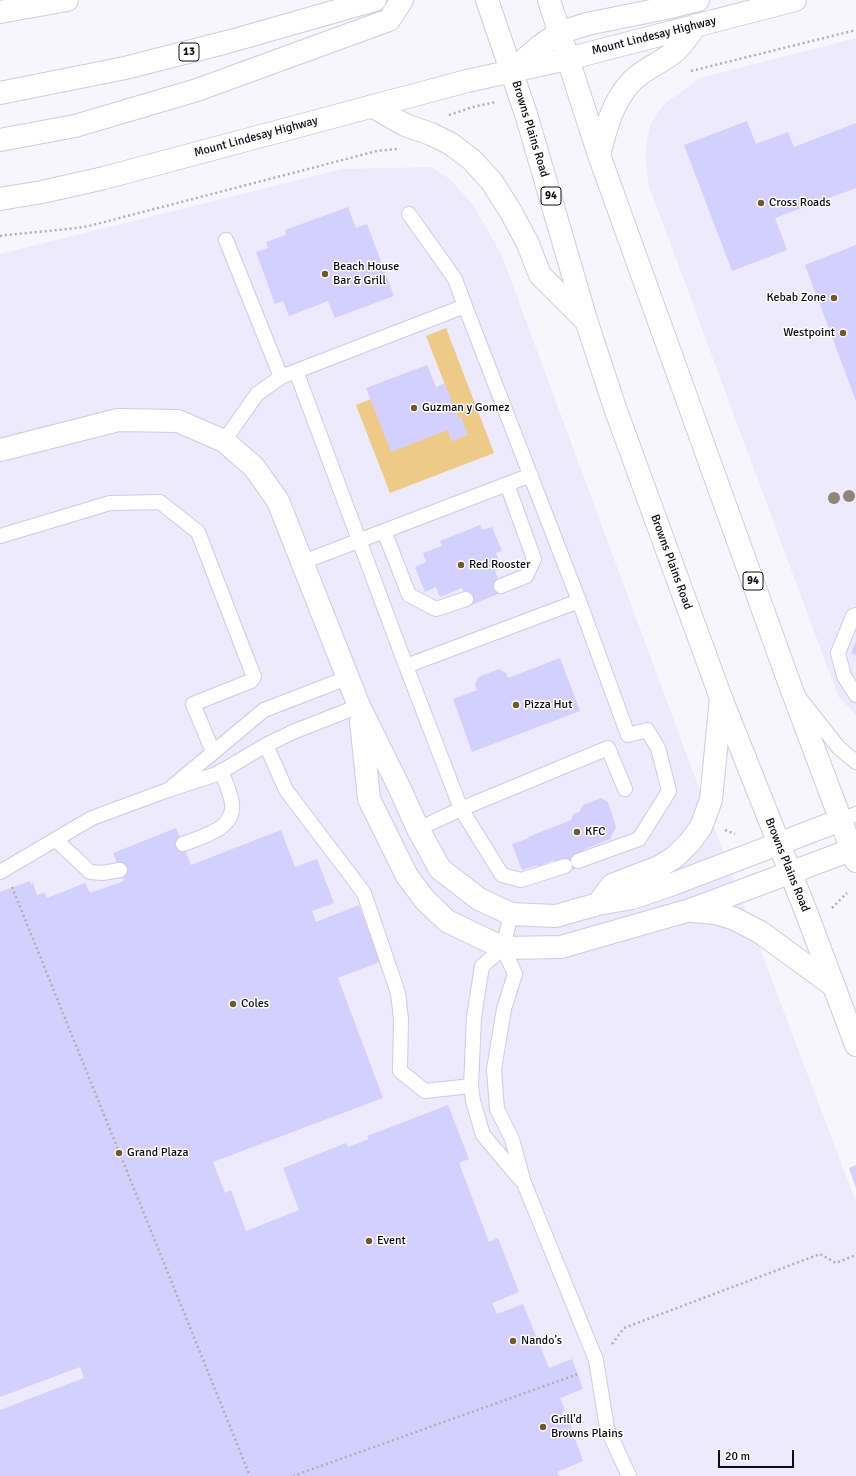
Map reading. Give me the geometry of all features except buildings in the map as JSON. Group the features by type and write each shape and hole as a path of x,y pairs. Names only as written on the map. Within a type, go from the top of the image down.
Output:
{"main road":[{"path":"0,12 67,0"},
{"name":"13","path":"0,93 125,68 375,0"},
{"path":"0,140 75,126 197,90 389,20 402,0"},
{"name":"Browns Plains Road","path":"487,0 531,128 587,323 615,408 721,698 790,873 806,909 856,1045"},
{"path":"549,0 567,59"},
{"name":"Mount Lindesay Highway","path":"512,70 540,46 559,33 587,24 698,0"},
{"name":"Mount Lindesay Highway","path":"0,199 42,192 104,178 467,81 567,59 795,0"},
{"path":"599,155 609,119 615,105 625,90 633,80 644,71 674,53 696,25"},
{"name":"94","path":"567,59 599,155 790,685 848,817 854,853"},
{"path":"372,106 405,125 431,134 451,144 472,160 492,182 511,212 540,275 587,323"},
{"path":"0,450 118,420 178,421 224,441 254,467 278,502 359,706 418,829 440,869 479,899 511,914 556,916 598,904 632,898 673,884 848,817"},
{"path":"598,904 612,885 659,867 675,857 690,842 701,827 711,800 721,698"},
{"path":"359,706 369,799 407,876 425,900 448,921 503,948 561,947 690,910 790,873 854,853"},
{"path":"690,910 716,913 736,919 760,932 834,986"}],"lane":[{"path":"296,371 461,809 502,875 521,880 640,839 669,791 658,748 647,730 628,735 579,601 455,279 408,214"},
{"path":"226,240 281,377"},
{"path":"224,441 257,394 281,377 465,306"},
{"path":"303,562 531,475"},
{"path":"501,586 526,576 534,559 507,484"},
{"path":"0,536 110,503 160,502 198,532 254,677 251,681 193,704 213,752"},
{"path":"384,531 409,595 436,608 466,599"},
{"path":"406,666 579,601"},
{"path":"855,615 838,653 844,676 856,695"},
{"path":"168,790 264,710 347,678"},
{"path":"790,685 839,748 856,762"},
{"path":"2,871 92,818 221,771 266,745 293,732 359,706"},
{"path":"266,745 286,790 364,892 398,993 401,1019 400,1071 425,1091 471,1086"},
{"path":"418,829 461,809 608,748 625,789"},
{"path":"183,844 214,831 224,825 231,816 232,804 221,771"},
{"path":"56,840 90,872 103,873 120,870"},
{"path":"511,914 503,948 482,966 474,1017 471,1086 473,1101 483,1136 524,1183"},
{"path":"503,948 515,974 504,1009 494,1069 497,1109 512,1139 524,1183 596,1360 607,1428 629,1476"}],"path":[{"path":"688,72 856,30"},
{"path":"447,116 474,107 497,102"},
{"path":"0,236 66,230 89,226 378,151 403,149"},
{"path":"721,828 738,835"},
{"path":"2,871 12,887 250,1476"},
{"path":"832,908 847,893"}],"shaded area":[{"path":"856,38 856,715 838,696 649,186 645,155 650,124 664,104 700,78"},
{"path":"431,167 450,179 474,206 502,256 689,761 856,1202 856,1476 0,1476 0,254 342,169"},
{"path":"446,328 494,453 390,493 356,405 371,399 448,430 452,441 467,435 461,417 458,418 426,336"}],"place":[{"name":"Cross Roads","path":"761,203"},
{"name":"Beach House Bar & Grill","path":"325,274"},
{"name":"Kebab Zone","path":"834,298"},
{"name":"Westpoint","path":"843,333"},
{"name":"Guzman y Gomez","path":"414,408"},
{"name":"Red Rooster","path":"461,565"},
{"name":"Pizza Hut","path":"516,705"},
{"name":"KFC","path":"577,832"},
{"name":"Coles","path":"233,1004"},
{"name":"Grand Plaza","path":"119,1153"},
{"name":"Event","path":"369,1241"},
{"name":"Nando's","path":"513,1341"},
{"name":"Grill'd Browns Plains","path":"543,1427"}]}
